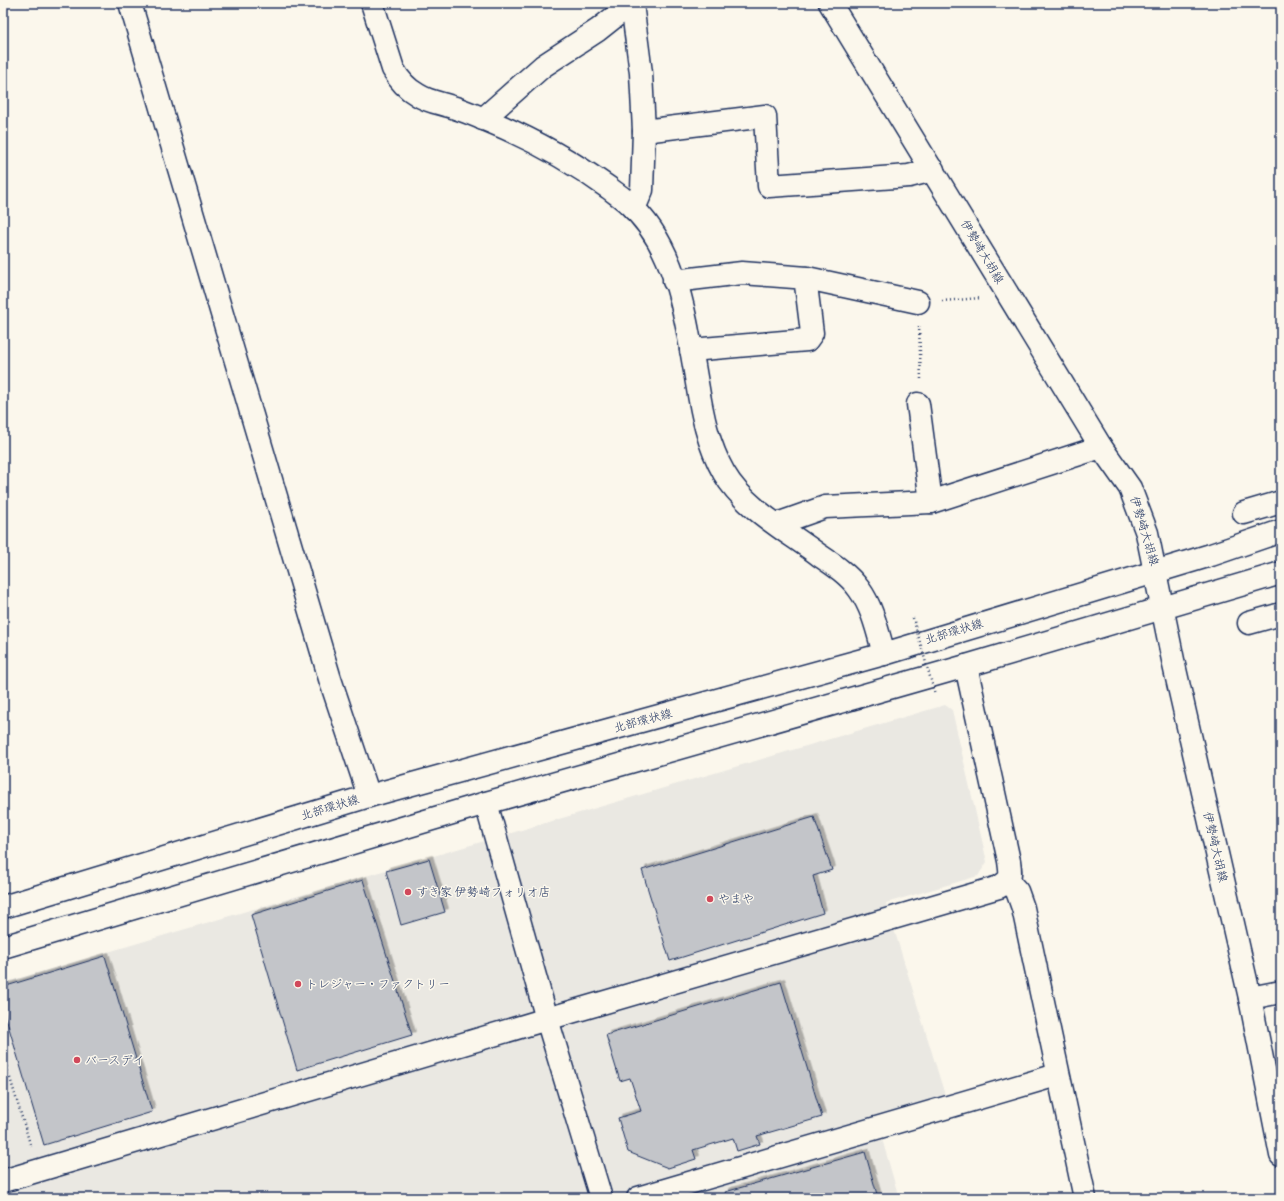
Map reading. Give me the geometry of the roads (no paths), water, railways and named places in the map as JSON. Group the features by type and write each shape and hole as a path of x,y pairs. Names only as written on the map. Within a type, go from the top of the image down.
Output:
{"street":[{"path":"130,3 328,671 369,796"},
{"path":"372,3 398,78 418,96 483,119 534,142 605,185 634,209 654,234 664,253 684,310 703,420 716,457 724,474 736,490 777,524 831,563 855,584 868,605 884,654"},
{"path":"483,119 543,66 598,30 632,3 635,3"},
{"path":"632,3 642,73 644,131 642,190 634,209"},
{"name":"伊勢崎大胡線","path":"830,3 1101,447 1130,488 1147,532 1156,571 1162,608 1250,998 1281,1155"},
{"path":"644,131 764,116 769,186 909,176 933,170"},
{"path":"674,281 742,273 807,278 918,302"},
{"path":"691,350 807,340 812,333 806,285 807,278"},
{"path":"918,404 931,502"},
{"path":"777,524 826,507 931,502 1101,447"},
{"path":"1244,513 1281,502"},
{"name":"北部環状線","path":"3,907 369,796 884,654 1156,571 1281,531"},
{"path":"3,947 486,803 966,666 1281,573"},
{"path":"1250,623 1281,614"},
{"path":"3,1181 547,1019 998,887 1008,881 1011,875 1009,861 966,666"},
{"path":"486,803 547,1019 601,1198"},
{"path":"1008,881 1017,891 1023,908 1085,1198"},
{"path":"1250,998 1281,992"},
{"path":"638,1198 1058,1075"}],"place":[{"name":"すき家 伊勢崎フォリオ店","path":"408,892"},
{"name":"やまや","path":"710,899"},
{"name":"トレジャー・ファクトリー","path":"298,984"},
{"name":"バースデイ","path":"77,1060"}]}
